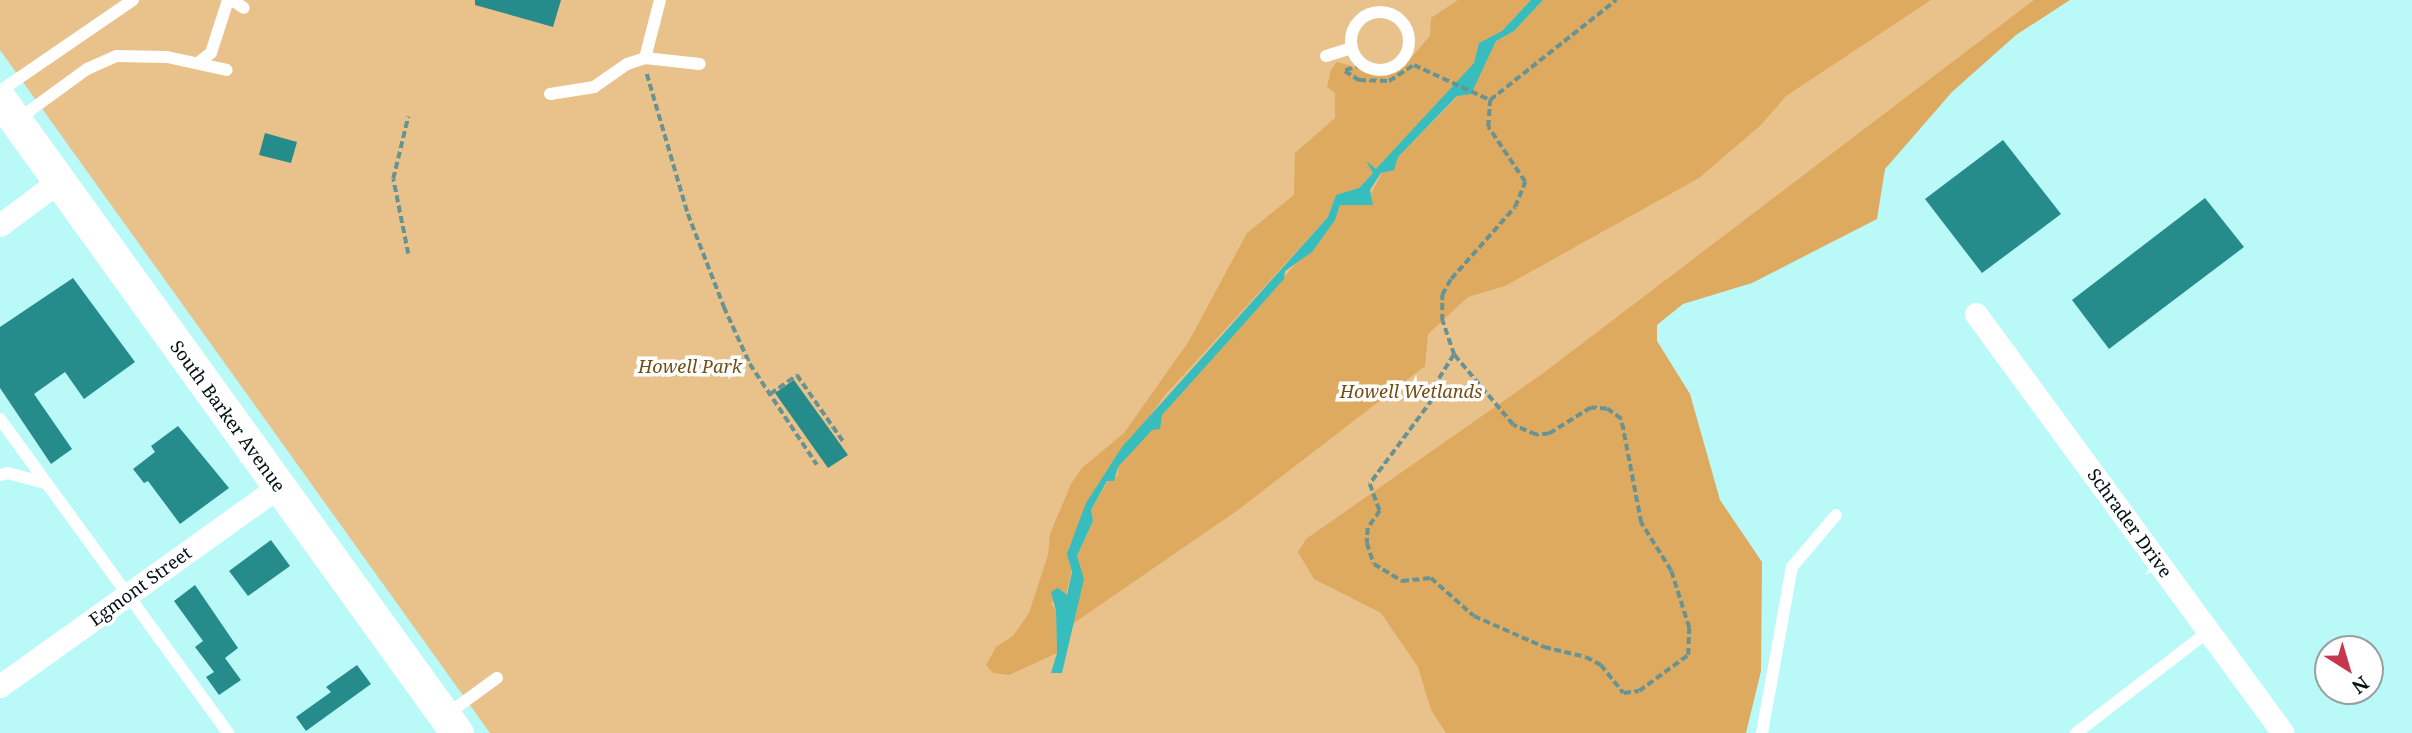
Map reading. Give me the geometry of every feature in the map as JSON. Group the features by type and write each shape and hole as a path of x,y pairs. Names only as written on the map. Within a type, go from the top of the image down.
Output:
{"main road":[{"name":"South Barker Avenue","path":"8,110 451,725"}],"street":[{"path":"0,225 59,181"},
{"name":"Schrader Drive","path":"1976,314 2283,733"},
{"name":"Egmont Street","path":"0,686 279,486"}],"lane":[{"path":"0,91 133,0"},
{"path":"198,64 211,53 230,0 244,8"},
{"path":"645,58 660,0"},
{"path":"1386,12 1402,22 1409,49 1398,65 1380,71 1362,65 1352,48 1353,29 1366,15 1386,12"},
{"path":"1326,56 1352,48"},
{"path":"8,110 116,56 198,64 227,70"},
{"path":"550,94 594,87 627,64 645,58 700,64"},
{"path":"0,419 228,733"},
{"path":"0,475 8,472 46,483"},
{"path":"1762,733 1792,567 1836,515"},
{"path":"2076,733 2209,631"},
{"path":"451,725 497,678"}],"path":[{"path":"1454,355 1437,382 1440,391 1370,484 1380,511 1368,528 1367,542 1374,564 1402,581 1431,578 1474,616 1544,647 1586,657 1601,665 1623,693 1639,691 1688,655 1689,628 1671,571 1641,523 1621,419 1607,408 1591,408 1549,434 1536,435 1513,425 1454,355 1442,321 1442,295 1515,206 1525,183 1488,127 1489,100 1616,0"},
{"path":"645,58 656,116 688,214 724,307 770,394 817,465"},
{"path":"1362,65 1345,71 1359,80 1389,82 1414,65 1489,100"},
{"path":"408,117 393,178 408,254"},
{"path":"770,394 797,375 845,444"}],"green space":[{"name":"Howell Park","path":"0,0 2049,0 1603,343 1620,733 490,733 0,50"}],"shaded area":[{"path":"1458,0 1531,0 1502,31 1479,43 1474,63 1376,170 1368,163 1373,173 1359,188 1336,195 1328,217 1166,394 1086,503 1066,596 1051,603 1056,611 1057,653 1009,675 993,673 986,665 996,647 1013,636 1029,613 1048,555 1050,534 1071,484 1082,468 1124,433 1189,341 1247,233 1294,195 1295,153 1335,118 1335,93 1327,87 1331,70 1337,62 1387,76 1404,66 1430,36 1431,18"},
{"path":"1543,0 1931,0 1786,96 1761,125 1699,178 1505,286 1468,297 1428,334 1425,366 1238,510 1071,625 1083,579 1077,556 1093,521 1091,510 1108,481 1118,476 1118,467 1335,220 1340,205 1370,196 1382,173 1474,80 1496,41 1514,31"},
{"path":"2034,0 2070,0 2016,35 1952,92 1885,169 1877,219 1752,283 1683,304 1657,325 1657,341 1690,394 1720,500 1762,562 1761,671 1746,733 1446,733 1431,710 1418,667 1381,613 1314,579 1298,552 1306,539 1542,374"}],"water":[{"path":"1531,0 1543,0 1514,31 1496,41 1471,94 1457,96 1398,157 1394,170 1381,173 1370,190 1373,205 1340,205 1335,220 1312,252 1285,271 1284,279 1162,415 1160,429 1152,430 1118,467 1114,481 1107,481 1091,510 1093,521 1077,556 1084,579 1062,673 1051,673 1057,653 1056,611 1051,592 1058,588 1067,595 1072,572 1067,554 1086,503 1122,447 1328,217 1336,195 1359,188 1373,173 1366,161 1376,169 1474,63 1479,43 1502,31"}],"building":[{"path":"475,0 561,0 553,27 475,5"},
{"path":"265,133 297,142 291,163 259,155"},
{"path":"2003,140 2061,214 1982,273 1925,199"},
{"path":"2205,198 2244,247 2109,349 2072,300"},
{"path":"73,278 135,362 84,399 65,372 34,394 72,449 51,464 0,388 0,327"},
{"path":"794,380 848,455 828,468 775,393"},
{"path":"178,426 229,488 180,524 148,481 144,483 133,469 155,452 151,446"},
{"path":"271,540 290,566 248,596 229,571"},
{"path":"195,585 238,648 225,658 241,680 219,695 206,677 214,672 195,647 203,641 174,601"},
{"path":"357,665 371,684 306,731 296,717 331,692 326,687"}],"park label":[{"name":"Howell Wetlands","path":"1411,391"}]}
